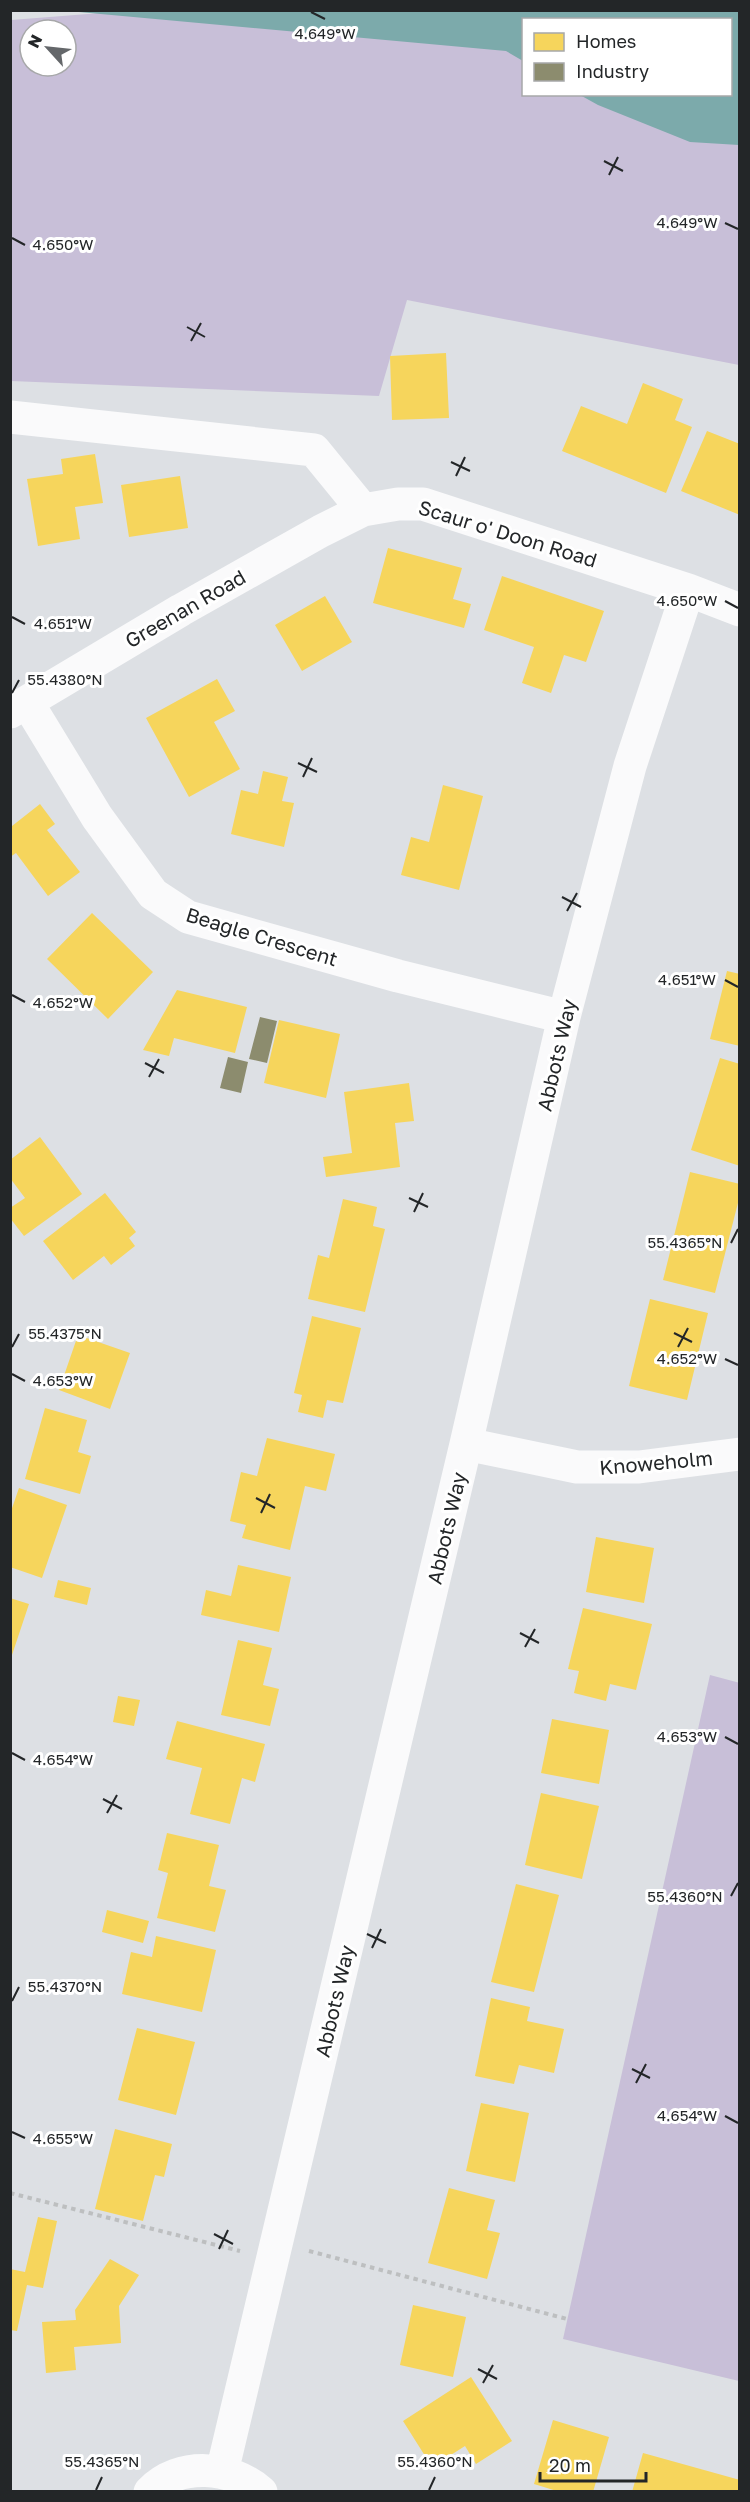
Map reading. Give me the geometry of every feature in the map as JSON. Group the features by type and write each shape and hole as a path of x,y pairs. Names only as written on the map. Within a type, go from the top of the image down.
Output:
{"street":[{"path":"10,417 314,450 363,510"},
{"name":"Scaur o' Doon Road","path":"363,510 398,504 423,504 688,590 740,610"},
{"name":"Greenan Road","path":"19,707 227,582 363,510"},
{"name":"Abbots Way","path":"222,2472 466,1444 564,1017 630,766 688,590"},
{"name":"Beagle Crescent","path":"19,707 153,894 188,917 398,976 564,1017"},
{"name":"Knoweholm","path":"466,1444 577,1467 639,1467 740,1454"},
{"path":"150,2492 174,2476 191,2472 222,2472 250,2482 261,2492"}],"path":[{"path":"10,2193 567,2319"}],"shaded area":[{"path":"139,10 690,10 522,18 522,96 732,96 739,42 739,365 407,300 379,396 11,381 11,20 18,19 18,78 78,78 78,18 37,18"},
{"path":"710,1675 740,1683 739,2381 563,2339"}],"water":[{"path":"68,11 739,11 739,145 690,142 598,105 582,96 732,96 732,18 522,18 522,60 506,51"}],"building: Homes":[{"path":"446,353 449,418 392,420 390,356"},
{"path":"643,383 683,399 675,420 692,427 666,493 562,451 581,406 627,424"},
{"path":"707,431 740,444 740,515 681,491"},
{"path":"95,454 103,503 75,507 80,539 38,546 27,479 63,474 61,459"},
{"path":"180,476 188,528 129,537 121,485"},
{"path":"388,548 462,568 453,599 471,604 464,628 373,603"},
{"path":"502,576 604,611 586,662 564,655 551,693 522,683 534,647 484,630"},
{"path":"325,596 352,642 302,671 275,625"},
{"path":"217,679 235,711 214,722 240,769 189,797 146,718"},
{"path":"263,771 288,777 282,801 294,803 284,847 231,834 241,790 258,794"},
{"path":"443,785 483,796 459,890 401,875 411,837 429,842"},
{"path":"40,804 55,824 47,830 80,872 48,896 16,853 10,857 10,824 12,826"},
{"path":"92,913 153,972 108,1019 47,959"},
{"path":"727,971 740,974 740,1046 710,1039"},
{"path":"177,990 247,1007 235,1053 174,1038 169,1056 143,1050"},
{"path":"279,1020 340,1034 326,1098 264,1083"},
{"path":"720,1058 740,1064 740,1166 691,1150"},
{"path":"409,1083 414,1121 395,1123 400,1167 326,1177 323,1157 352,1153 344,1092"},
{"path":"40,1137 82,1194 24,1236 10,1218 10,1208 25,1198 10,1178 10,1160"},
{"path":"690,1172 740,1184 740,1195 715,1293 663,1280"},
{"path":"105,1193 136,1232 129,1238 135,1246 111,1265 104,1256 73,1280 43,1241"},
{"path":"343,1199 377,1207 373,1226 385,1229 365,1312 308,1299 318,1255 329,1258"},
{"path":"650,1299 708,1313 687,1400 629,1386"},
{"path":"312,1316 361,1328 343,1403 327,1400 323,1418 298,1412 302,1395 294,1393"},
{"path":"78,1335 130,1353 110,1409 59,1390"},
{"path":"45,1408 87,1420 78,1452 91,1456 80,1494 25,1479"},
{"path":"267,1438 335,1454 326,1491 305,1486 290,1550 242,1538 246,1525 230,1521 241,1472 257,1476"},
{"path":"19,1488 67,1505 42,1578 10,1567 10,1514"},
{"path":"596,1537 654,1548 644,1603 586,1592"},
{"path":"238,1565 291,1577 279,1632 201,1615 206,1590 231,1596"},
{"path":"58,1580 91,1588 87,1605 54,1597"},
{"path":"10,1598 29,1604 11,1658 10,1658"},
{"path":"583,1608 652,1624 636,1690 610,1684 606,1701 574,1693 579,1671 568,1669"},
{"path":"238,1640 272,1648 263,1685 279,1689 270,1726 221,1715"},
{"path":"118,1696 140,1700 134,1726 113,1722"},
{"path":"552,1719 609,1730 599,1784 541,1773"},
{"path":"177,1721 265,1744 255,1782 242,1778 230,1824 190,1814 202,1768 166,1759"},
{"path":"541,1793 599,1806 582,1879 525,1865"},
{"path":"167,1833 219,1845 209,1886 226,1890 215,1932 157,1918 168,1873 158,1870"},
{"path":"516,1884 559,1895 534,1992 491,1982"},
{"path":"107,1910 149,1921 143,1943 102,1932"},
{"path":"156,1936 216,1950 202,2012 122,1994 131,1952 152,1957"},
{"path":"491,1998 530,2007 527,2021 564,2029 554,2073 519,2065 514,2084 475,2076"},
{"path":"137,2028 195,2042 176,2115 118,2100"},
{"path":"481,2103 529,2113 515,2182 466,2171"},
{"path":"115,2129 172,2144 164,2177 155,2175 143,2221 95,2209"},
{"path":"449,2188 495,2200 487,2230 500,2233 487,2279 428,2263"},
{"path":"38,2217 57,2221 43,2288 27,2285 17,2331 10,2330 10,2269 25,2272"},
{"path":"110,2259 139,2275 119,2306 121,2343 74,2347 76,2370 46,2373 42,2322 76,2320 75,2310"},
{"path":"413,2305 466,2317 453,2377 400,2365"},
{"path":"471,2377 512,2441 476,2464 465,2446 432,2467 403,2421"},
{"path":"553,2420 609,2437 593,2492 560,2492 534,2484"},
{"path":"643,2453 740,2480 740,2492 632,2492"}],"building: Industry":[{"path":"260,1017 277,1021 267,1063 249,1059"},
{"path":"228,1057 248,1062 241,1093 220,1088"}]}
